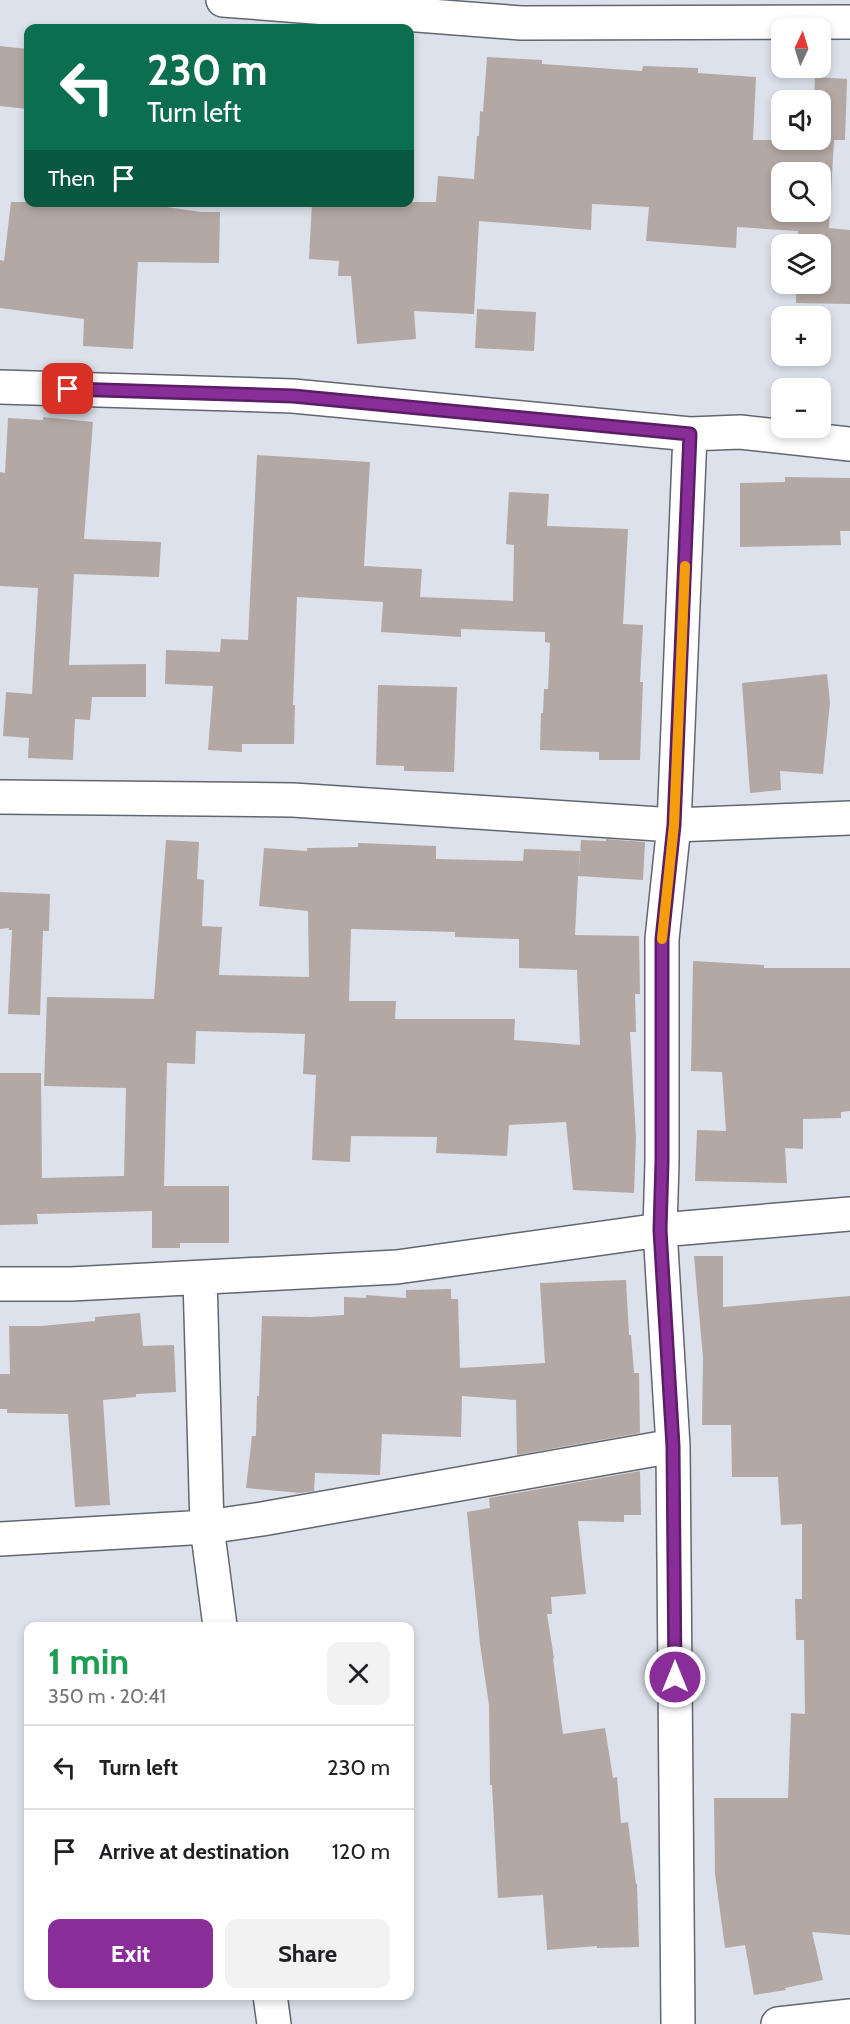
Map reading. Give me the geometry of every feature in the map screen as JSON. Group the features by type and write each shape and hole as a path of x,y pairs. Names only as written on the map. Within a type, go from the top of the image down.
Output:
{"street":[{"path":"223,0 521,23 850,22"},
{"path":"0,387 293,396 690,434 740,432 850,444"},
{"path":"678,2024 673,1446 660,1230 662,939 674,825 690,434"},
{"path":"0,797 293,800 674,825 850,818"},
{"path":"0,1284 71,1284 397,1267 660,1230 850,1214"},
{"path":"200,1278 207,1527 219,1622"},
{"path":"0,1539 207,1527 448,1487 673,1446"},
{"path":"271,2000 274,2024"},
{"path":"778,2024 850,2016"}],"building":[{"path":"0,46 24,49 24,109 0,106"},
{"path":"487,57 542,60 542,64 642,71 643,66 698,68 698,73 756,77 753,140 771,140 771,150 831,150 831,90 814,90 815,78 847,79 845,140 834,140 831,193 831,162 771,162 771,222 829,222 829,228 850,230 850,304 796,303 796,294 831,294 831,234 798,234 798,231 737,227 736,248 646,241 649,207 592,204 591,230 479,221 474,314 414,311 416,339 357,344 351,276 338,276 339,261 309,259 312,207 414,207 414,202 436,202 438,176 474,179 477,136 479,136"},
{"path":"11,202 24,202 24,207 166,207 220,212 219,263 138,262 133,349 83,346 84,319 0,308 0,260 4,261"},
{"path":"477,309 536,312 534,351 475,348"},
{"path":"43,417 93,422 84,539 161,542 159,577 74,574 69,665 146,664 146,697 92,697 90,720 75,719 73,760 28,758 29,738 3,736 6,692 32,694 38,588 0,586 0,472 5,473 8,418 43,420"},
{"path":"257,455 370,462 364,566 422,569 420,597 513,601 514,545 506,544 509,492 549,494 547,526 628,529 623,624 643,625 640,760 599,760 599,752 540,750 541,713 543,713 544,689 548,689 550,643 545,642 545,632 461,629 461,637 381,632 383,602 297,597 294,744 242,744 242,752 208,750 213,686 165,684 166,650 220,652 221,639 248,640"},
{"path":"785,477 850,478 850,531 840,531 841,545 740,547 740,483 785,482"},
{"path":"827,674 830,702 823,774 780,771 781,790 750,793 742,683"},
{"path":"378,685 457,687 454,772 404,771 404,766 376,765"},
{"path":"606,839 645,842 643,880 578,876 575,935 639,936 640,994 635,994 636,1032 630,1032 636,1138 634,1193 573,1190 566,1122 509,1125 507,1156 436,1153 437,1137 351,1136 350,1162 312,1160 316,1075 303,1074 305,1034 196,1031 195,1064 167,1063 164,1186 229,1186 229,1243 180,1243 180,1248 152,1248 152,1211 37,1214 38,1224 0,1225 0,1073 41,1073 42,1178 124,1176 126,1088 44,1086 47,997 154,999 166,840 199,842 197,879 204,880 202,926 222,927 219,975 309,977 308,911 259,906 264,848 307,851 307,848 358,847 358,843 436,846 436,859 523,861 524,849 580,851 579,874 581,840 606,841","holes":["351,929 455,932 455,937 519,939 519,968 577,970 580,1045 514,1040 515,1019 395,1019 396,1001 349,1001"]},
{"path":"0,892 50,894 49,931 43,931 40,1015 8,1014 12,930 0,929"},
{"path":"693,961 764,965 764,968 850,968 850,1111 841,1112 841,1118 803,1119 803,1149 785,1148 787,1183 695,1181 697,1130 726,1131 722,1072 691,1071"},
{"path":"694,1256 723,1256 723,1307 850,1296 850,1935 812,1932 823,1980 785,1988 786,1990 754,1995 745,1945 725,1948 715,1874 714,1798 788,1798 791,1713 805,1714 804,1640 796,1640 795,1599 802,1599 802,1524 781,1525 778,1477 732,1477 731,1425 702,1425 703,1358"},
{"path":"626,1280 634,1373 639,1373 640,1433 517,1455 516,1400 462,1396 461,1437 382,1434 380,1475 315,1473 314,1491 300,1493 246,1488 252,1436 256,1436 262,1316 344,1315 344,1297 366,1298 366,1295 406,1298 406,1290 451,1289 451,1299 458,1299 460,1368 545,1363 540,1283"},
{"path":"140,1313 143,1346 174,1345 176,1392 136,1394 136,1397 103,1400 110,1505 75,1507 68,1414 7,1413 7,1409 0,1409 0,1374 10,1374 9,1326 41,1326 95,1321 95,1317"},
{"path":"640,1471 641,1515 624,1515 624,1522 578,1521 586,1594 551,1597 552,1614 547,1614 563,1734 605,1728 613,1778 617,1777 621,1823 628,1822 637,1884 639,1947 597,1948 597,1946 547,1950 543,1895 498,1898 492,1785 490,1785 489,1705 480,1644 467,1512 490,1508 489,1498"}],"slow traffic":[{"path":"662,939 674,825 685,566"}],"route":[{"path":"68,389 293,396 690,434 674,825 662,939 660,1230 673,1446 675,1677"}]}
